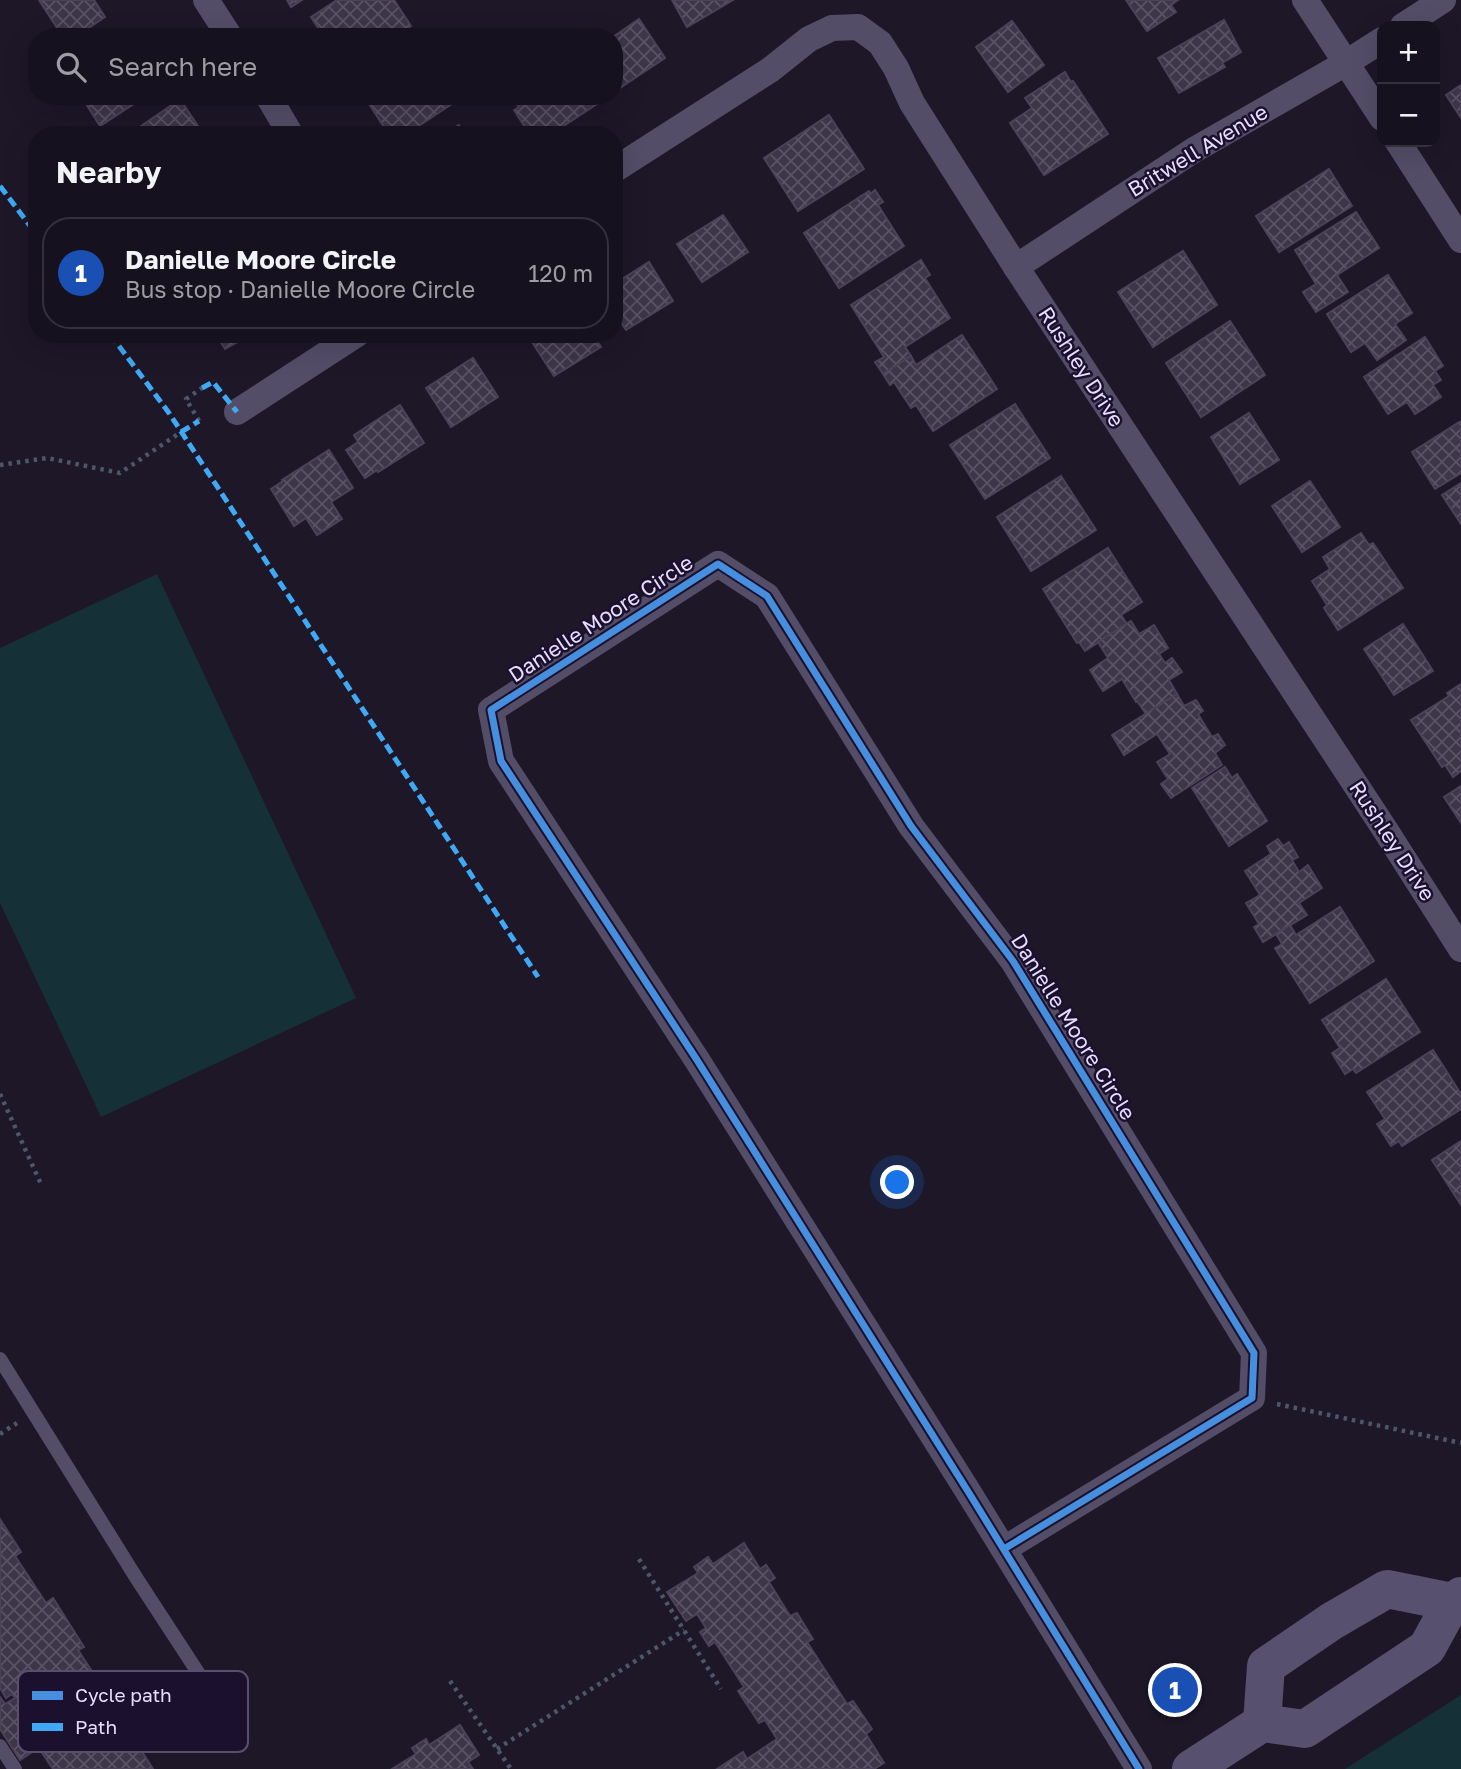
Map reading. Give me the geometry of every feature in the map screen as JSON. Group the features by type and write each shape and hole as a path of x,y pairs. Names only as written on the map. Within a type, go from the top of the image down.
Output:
{"main road":[{"path":"1191,1769 1262,1723 1305,1728 1427,1648 1456,1599 1387,1590 1332,1621 1266,1665 1262,1723"}],"street":[{"path":"206,0 224,28"},
{"path":"1305,0 1377,110"},
{"path":"1411,21 1443,0"},
{"name":"Rushley Drive","path":"623,164 770,70 809,39 832,28 858,27 880,43 896,68 912,103 1016,267 1461,949"},
{"name":"Britwell Avenue","path":"1016,267 1194,150 1377,43"},
{"path":"273,105 286,126"},
{"path":"1401,147 1461,240"},
{"path":"237,412 343,343"},
{"name":"Danielle Moore Circle","path":"1139,1769 697,1060 501,761 491,710 718,564 767,596 911,826 1013,961 1254,1353 1252,1398"},
{"path":"1003,1549 1252,1398"}],"lane":[{"path":"0,1359 137,1579 198,1671"},
{"path":"0,1746 15,1769"}],"path":[{"path":"199,421 186,399 202,388"},
{"path":"0,465 47,458 120,473 181,432"},
{"path":"0,1094 41,1184"},
{"path":"1252,1398 1461,1443"},
{"path":"639,1559 721,1689"},
{"path":"497,1749 684,1630"},
{"path":"450,1681 511,1769"}],"green space":[{"path":"157,574 356,998 101,1117 0,903 0,648"},
{"path":"1461,1695 1461,1769 1345,1769"}],"building":[{"path":"39,0 94,0 105,17 88,28 57,28"},
{"path":"287,0 302,0 291,7"},
{"path":"337,0 394,0 411,26 318,28 311,17"},
{"path":"672,0 733,0 687,27"},
{"path":"1126,0 1178,0 1171,5 1176,12 1147,31"},
{"path":"639,19 665,58 623,86 623,30"},
{"path":"1224,20 1241,52 1222,63 1225,67 1179,93 1158,58"},
{"path":"1012,21 1044,65 1008,92 976,47"},
{"path":"1065,72 1108,134 1044,175 1010,123 1032,108 1025,98"},
{"path":"1461,85 1461,118 1446,95"},
{"path":"87,105 132,105 100,126"},
{"path":"172,105 184,105 198,126 141,126"},
{"path":"370,105 450,105 419,126 383,126"},
{"path":"518,105 595,105 564,126 524,126 514,110 519,107"},
{"path":"829,115 864,169 798,211 764,158"},
{"path":"1329,169 1352,206 1279,252 1256,216"},
{"path":"875,190 883,202 878,205 904,246 839,288 804,233 869,191 870,194"},
{"path":"1356,212 1379,248 1337,275 1348,292 1316,312 1303,292 1316,284 1295,250"},
{"path":"723,215 748,252 702,282 677,244"},
{"path":"1183,251 1217,305 1153,347 1118,292"},
{"path":"921,260 930,275 925,278 950,318 905,347 911,356 883,374 875,362 884,357 851,305"},
{"path":"649,262 673,301 626,330 623,326 623,278"},
{"path":"1388,275 1412,313 1395,324 1406,340 1377,360 1365,343 1351,352 1327,314"},
{"path":"1230,321 1265,375 1201,417 1166,363"},
{"path":"962,335 997,389 933,431 916,405 911,408 894,382 890,385 883,374 911,356 916,365"},
{"path":"1425,337 1443,366 1435,371 1441,380 1433,385 1441,397 1415,414 1407,402 1388,414 1364,377"},
{"path":"221,343 236,343 225,349"},
{"path":"533,343 598,343 601,347 554,376"},
{"path":"473,358 498,397 451,427 426,388"},
{"path":"1015,404 1050,458 985,499 950,445"},
{"path":"400,405 424,443 365,478 346,450 358,442 354,435"},
{"path":"1249,413 1279,460 1240,484 1211,437"},
{"path":"1461,421 1461,473 1435,489 1412,452"},
{"path":"329,450 353,488 331,502 342,519 317,535 306,518 294,526 271,489"},
{"path":"1061,476 1096,530 1031,571 997,517"},
{"path":"1310,481 1340,527 1302,552 1272,506"},
{"path":"1461,483 1461,524 1442,495"},
{"path":"1361,533 1369,545 1373,543 1403,588 1338,630 1312,581 1330,569 1323,557"},
{"path":"1108,548 1142,602 1121,615 1127,624 1085,651 1079,642 1077,643 1043,589"},
{"path":"1131,621 1139,634 1154,625 1168,648 1159,654 1165,663 1172,658 1182,672 1169,680 1177,694 1146,714 1122,679 1103,691 1090,670 1108,658 1098,642"},
{"path":"1403,624 1433,671 1394,695 1364,649"},
{"path":"1461,684 1461,771 1453,777 1445,765 1442,767 1411,720 1449,696 1447,693"},
{"path":"1177,694 1184,706 1196,700 1203,711 1198,714 1212,737 1218,734 1225,745 1215,753 1222,765 1171,798 1161,784 1168,779 1157,762 1170,754 1157,734 1124,755 1112,735"},
{"path":"1225,767 1232,778 1237,774 1267,821 1229,846 1192,788"},
{"path":"1461,786 1461,823 1444,797"},
{"path":"1278,839 1283,846 1289,842 1298,857 1292,860 1299,872 1308,865 1322,888 1299,903 1307,915 1263,942 1254,927 1259,924 1246,903 1260,895 1245,871 1271,854 1267,846"},
{"path":"1340,907 1374,961 1310,1003 1275,948 1282,944 1276,934 1290,925 1296,935"},
{"path":"1386,979 1420,1032 1356,1073 1353,1069 1345,1074 1332,1053 1340,1048 1322,1020"},
{"path":"1433,1050 1461,1094 1461,1109 1402,1146 1399,1141 1391,1146 1377,1124 1385,1119 1367,1092"},
{"path":"1461,1141 1461,1205 1432,1160"},
{"path":"0,1519 21,1552 15,1556 46,1603 53,1598 84,1647 78,1650 92,1671 18,1671 18,1752 32,1752 20,1760 0,1729 0,1697 5,1704 15,1698 12,1694 6,1698 0,1688"},
{"path":"744,1543 760,1569 766,1565 775,1578 769,1582 790,1616 797,1613 813,1639 807,1642 847,1704 853,1701 872,1729 866,1734 884,1763 874,1769 717,1769 743,1752 747,1759 777,1739 765,1720 759,1723 738,1691 744,1687 715,1642 709,1646 700,1632 706,1628 697,1614 686,1621 667,1592 698,1573 694,1567 708,1557 713,1564"},
{"path":"460,1725 479,1755 468,1762 473,1769 392,1769 416,1754 412,1748 426,1739 429,1745"},
{"path":"41,1752 142,1752 153,1769 53,1769"}],"marked path":[{"path":"0,186 28,223"},
{"path":"117,343 169,413 538,977"},
{"path":"202,388 213,382 237,412"},
{"path":"181,432 199,421"}],"cycle path":[{"path":"1004,1549 1252,1398 1254,1353 1013,961 911,826 767,596 718,564 491,710 501,761 697,1060 1139,1769"}],"place":[{"name":"Danielle Moore Circle","path":"1175,1690"}]}
